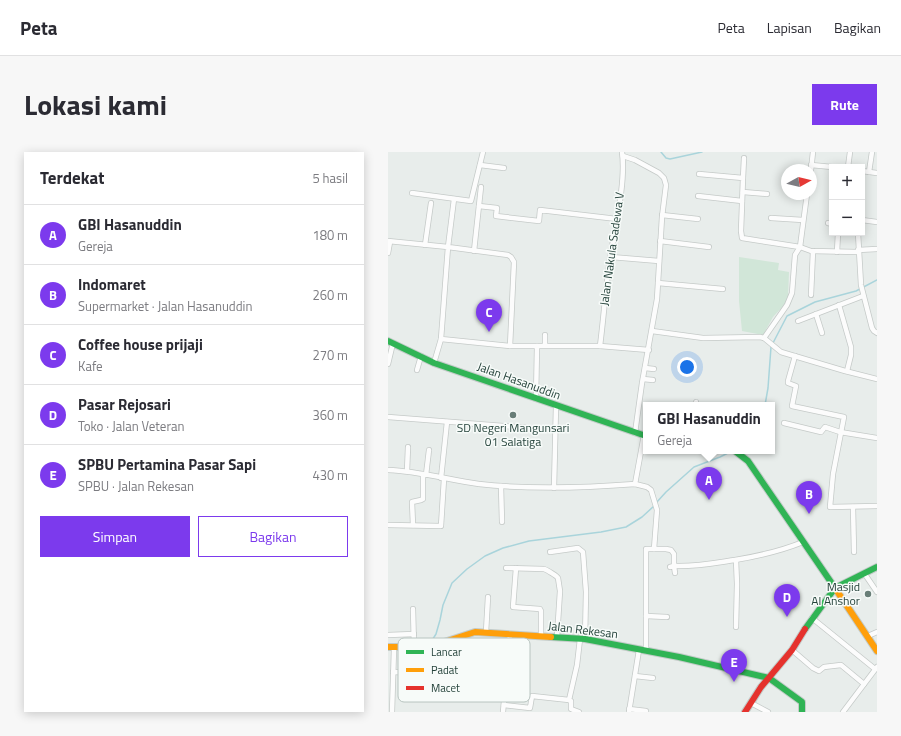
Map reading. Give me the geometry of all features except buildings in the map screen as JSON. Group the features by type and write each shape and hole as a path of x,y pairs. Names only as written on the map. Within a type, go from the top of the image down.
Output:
{"main road":[{"name":"Jalan Hasanuddin","path":"390,342 434,363 643,435"},
{"path":"740,454 748,461 877,651"},
{"path":"745,712 769,678 792,650 812,618 835,588 877,567"},
{"name":"Jalan Rekesan","path":"456,638 475,632 486,632 582,639 642,650 769,678"},
{"path":"769,678 802,702 802,712"}],"street":[{"path":"412,193 471,201 483,152"},
{"path":"812,164 813,152"},
{"path":"848,164 850,152"},
{"path":"869,172 872,152"},
{"path":"622,154 659,173 664,178 666,185 662,215 658,283 652,331 635,433"},
{"name":"Jalan Nakula Sadewa V","path":"600,346 610,257 617,219 622,174 622,154"},
{"path":"744,158 742,238 800,247 812,251 837,252 877,249"},
{"path":"480,165 504,168"},
{"path":"817,168 829,168"},
{"path":"865,172 877,173"},
{"path":"699,174 743,178"},
{"path":"474,251 481,187"},
{"path":"743,192 767,194"},
{"path":"698,196 742,201"},
{"path":"434,363 441,339 448,247 454,199"},
{"path":"764,338 789,301 792,293 795,255 800,247 806,200"},
{"path":"425,245 432,203"},
{"path":"479,206 497,208 496,216 539,221 540,210 617,219"},
{"path":"662,215 698,219"},
{"path":"771,218 803,220"},
{"path":"865,220 877,222"},
{"path":"837,252 838,236"},
{"path":"858,236 861,285 872,328 877,333"},
{"path":"660,241 709,247"},
{"path":"388,253 389,242 448,247 508,255 512,258 514,262 513,308 510,346"},
{"path":"810,295 812,251"},
{"path":"610,257 659,261"},
{"path":"658,283 723,289"},
{"path":"798,321 839,306 863,294"},
{"path":"839,306 851,347 851,355 847,372"},
{"path":"816,314 822,333"},
{"path":"652,331 703,338 755,336 764,338 776,349 795,356 847,372 877,379"},
{"path":"545,335 545,345"},
{"path":"441,339 510,346 600,346 649,350"},
{"path":"388,364 390,342"},
{"path":"536,399 537,346"},
{"path":"417,370 421,356"},
{"path":"795,356 788,381 788,383 796,386 791,405 793,407 843,416 833,474 830,507 877,506"},
{"path":"645,368 654,369"},
{"path":"643,379 653,380"},
{"path":"554,488 556,406"},
{"path":"388,417 555,430"},
{"path":"388,524 441,525 447,422"},
{"path":"784,423 821,432 825,427 840,432 877,438"},
{"path":"635,484 643,446"},
{"path":"407,471 408,447"},
{"path":"413,525 412,502 423,499 429,450"},
{"path":"388,470 407,471 443,478 501,486 554,488 635,484 647,487 652,493 657,510 654,548"},
{"path":"501,486 502,522"},
{"path":"853,507 854,552"},
{"path":"672,567 694,567 755,557 777,552 804,542"},
{"path":"550,552 578,548 583,552 586,567 586,592 582,639 568,700"},
{"path":"646,711 629,710 635,676 642,650 646,616 646,550 654,548 672,550 674,554 672,567 675,573"},
{"path":"736,560 738,584 736,626"},
{"path":"506,568 544,569 548,570 551,574 558,578 560,591 557,637"},
{"path":"516,568 513,607 540,609 542,611 541,636"},
{"path":"864,573 877,592"},
{"path":"486,632 488,597"},
{"path":"413,609 414,638"},
{"path":"646,616 667,617"},
{"path":"812,618 876,668 843,712"},
{"path":"868,636 877,632"},
{"path":"388,634 414,634"},
{"path":"510,634 510,638"},
{"path":"391,710 390,699 394,660 393,649"},
{"path":"792,650 819,671 824,667 841,665 864,684"},
{"path":"388,659 394,660"},
{"path":"393,672 398,673"},
{"path":"635,676 653,678"},
{"path":"503,712 504,704 530,708 533,696 571,701 571,709 579,712"},
{"path":"751,703 768,712"}],"green space":[{"path":"739,257 779,263 778,270 789,272 788,297 786,303 773,317 763,335 742,331 739,301"}],"waterway":[{"path":"661,152 666,158 670,159 702,152"},
{"path":"773,343 787,316 815,302 856,291 877,280"},
{"path":"766,402 771,347"},
{"path":"656,503 694,467 726,454"},
{"path":"434,638 436,634 443,605 452,583 467,569 485,556 503,548 529,541 601,532 626,527 642,517 654,506"}],"traffic: fast":[{"path":"388,341 434,363 643,435"},
{"path":"739,454 748,461 835,588"},
{"path":"805,629 835,588 877,567"},
{"path":"551,637 585,639 679,657 769,678 802,702 802,712"}],"traffic: slow":[{"path":"835,588 877,651"},
{"path":"456,638 475,632 551,637"},
{"path":"388,647 398,647"}],"traffic: jam":[{"path":"745,712 761,687 792,650 805,629"}],"place":[{"name":"Coffee house prijaji","path":"489,332"},
{"name":"SD Negeri Mangunsari 01 Salatiga","path":"513,415"},
{"name":"GBI Hasanuddin","path":"709,500"},
{"name":"Indomaret","path":"809,514"},
{"name":"Masjid Al Anshor","path":"868,594"},
{"name":"Pasar Rejosari","path":"787,617"},
{"name":"SPBU Pertamina Pasar Sapi","path":"734,682"}]}
